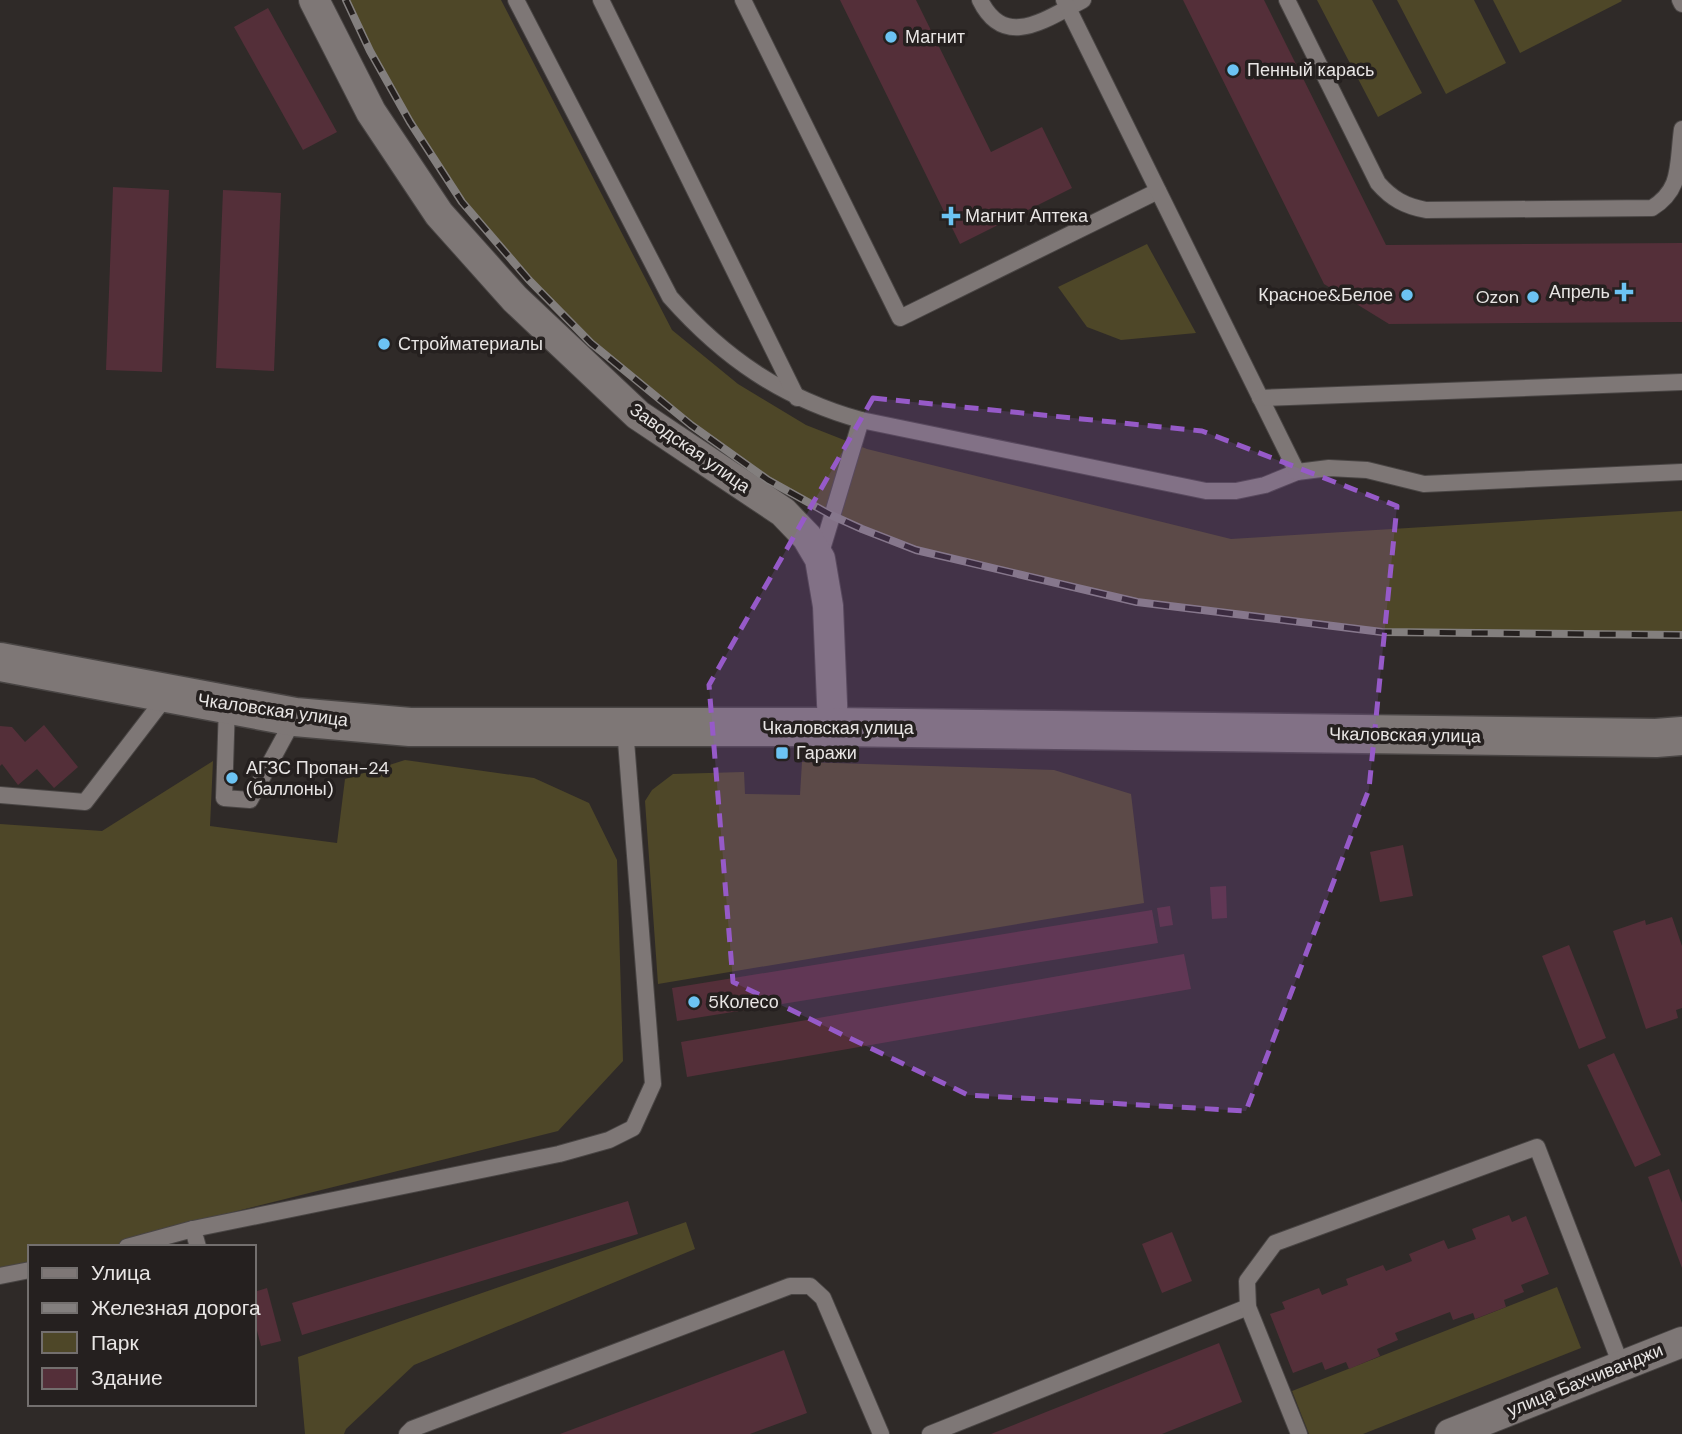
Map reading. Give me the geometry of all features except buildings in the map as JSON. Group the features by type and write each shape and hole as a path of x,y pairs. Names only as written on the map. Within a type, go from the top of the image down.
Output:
{"main road":[{"name":"Чкаловская улица","path":"0,662 295,717 410,727 833,727 1656,738 1682,736"}],"street":[{"name":"Заводская улица","path":"314,0 371,112 439,214 515,299 638,415 783,512 807,537 820,559 828,606 833,727"},
{"name":"улица Бахчиванджи","path":"1450,1434 1682,1342"}],"lane":[{"path":"516,0 670,297 722,350 749,370 797,398 861,419 1206,491 1236,491 1265,485 1297,472 1329,468 1367,470 1424,484 1682,472"},
{"path":"601,0 797,398"},
{"path":"743,0 901,318 1158,191"},
{"path":"980,0 995,21 1018,28 1030,26 1065,4 1083,0"},
{"path":"1287,0 1378,183 1390,197 1412,208 1652,208 1669,201 1678,190 1682,177 1682,129"},
{"path":"1065,4 1297,472"},
{"path":"1260,397 1682,382"},
{"path":"820,559 861,419"},
{"path":"0,795 85,802 169,693"},
{"path":"227,705 224,798 250,800 295,717"},
{"path":"134,1245 193,1229 559,1154 609,1140 633,1128 653,1084 625,728"},
{"path":"1299,1434 1248,1307 1247,1281 1275,1243 1537,1147 1621,1365"},
{"path":"193,1229 197,1245"},
{"path":"0,1276 28,1270"},
{"path":"407,1434 412,1429 790,1286 810,1286 823,1298 881,1434"},
{"path":"930,1434 1248,1307"}],"highlighted area":[{"path":"873,398 1202,431 1397,506 1369,789 1246,1111 968,1095 733,982 709,685"}],"green space":[{"path":"346,0 501,0 672,330 738,384 806,425 867,449 1231,539 1682,511 1682,635 1382,632 1137,602 916,550 831,515 768,480 691,425 591,343 529,280 462,202 410,122 370,51"},
{"path":"1317,0 1372,0 1422,93 1378,117"},
{"path":"1397,0 1474,0 1506,63 1446,94"},
{"path":"1493,0 1621,0 1622,1 1520,53"},
{"path":"1147,244 1196,333 1121,340 1087,327 1058,287"},
{"path":"405,760 534,778 589,803 617,860 623,1061 558,1131 185,1224 171,1245 28,1245 28,1274 0,1279 0,824 102,831 213,761 210,826 337,843 345,779"},
{"path":"802,762 1054,770 1131,794 1144,903 658,984 645,801 652,790 673,774 744,772 745,794 800,795"},
{"path":"686,1222 695,1249 414,1365 346,1429 344,1434 305,1434 298,1357"},
{"path":"1557,1287 1581,1348 1363,1434 1309,1434 1292,1391"}],"railway":[{"path":"346,0 370,51 410,122 462,202 529,280 591,343 691,425 768,480 831,515 916,550 1137,602 1382,632 1682,635"}],"place":[{"name":"Магнит","path":"891,37"},
{"name":"Пенный карась","path":"1233,70"},
{"name":"Магнит Аптека","path":"951,216"},
{"name":"Апрель","path":"1624,292"},
{"name":"Красное&Белое","path":"1407,295"},
{"name":"Ozon","path":"1533,297"},
{"name":"Стройматериалы","path":"384,344"},
{"name":"Гаражи","path":"782,753"},
{"name":"АГЗС Пропан-24 (баллоны)","path":"232,778"},
{"name":"5Колесо","path":"694,1002"}]}
